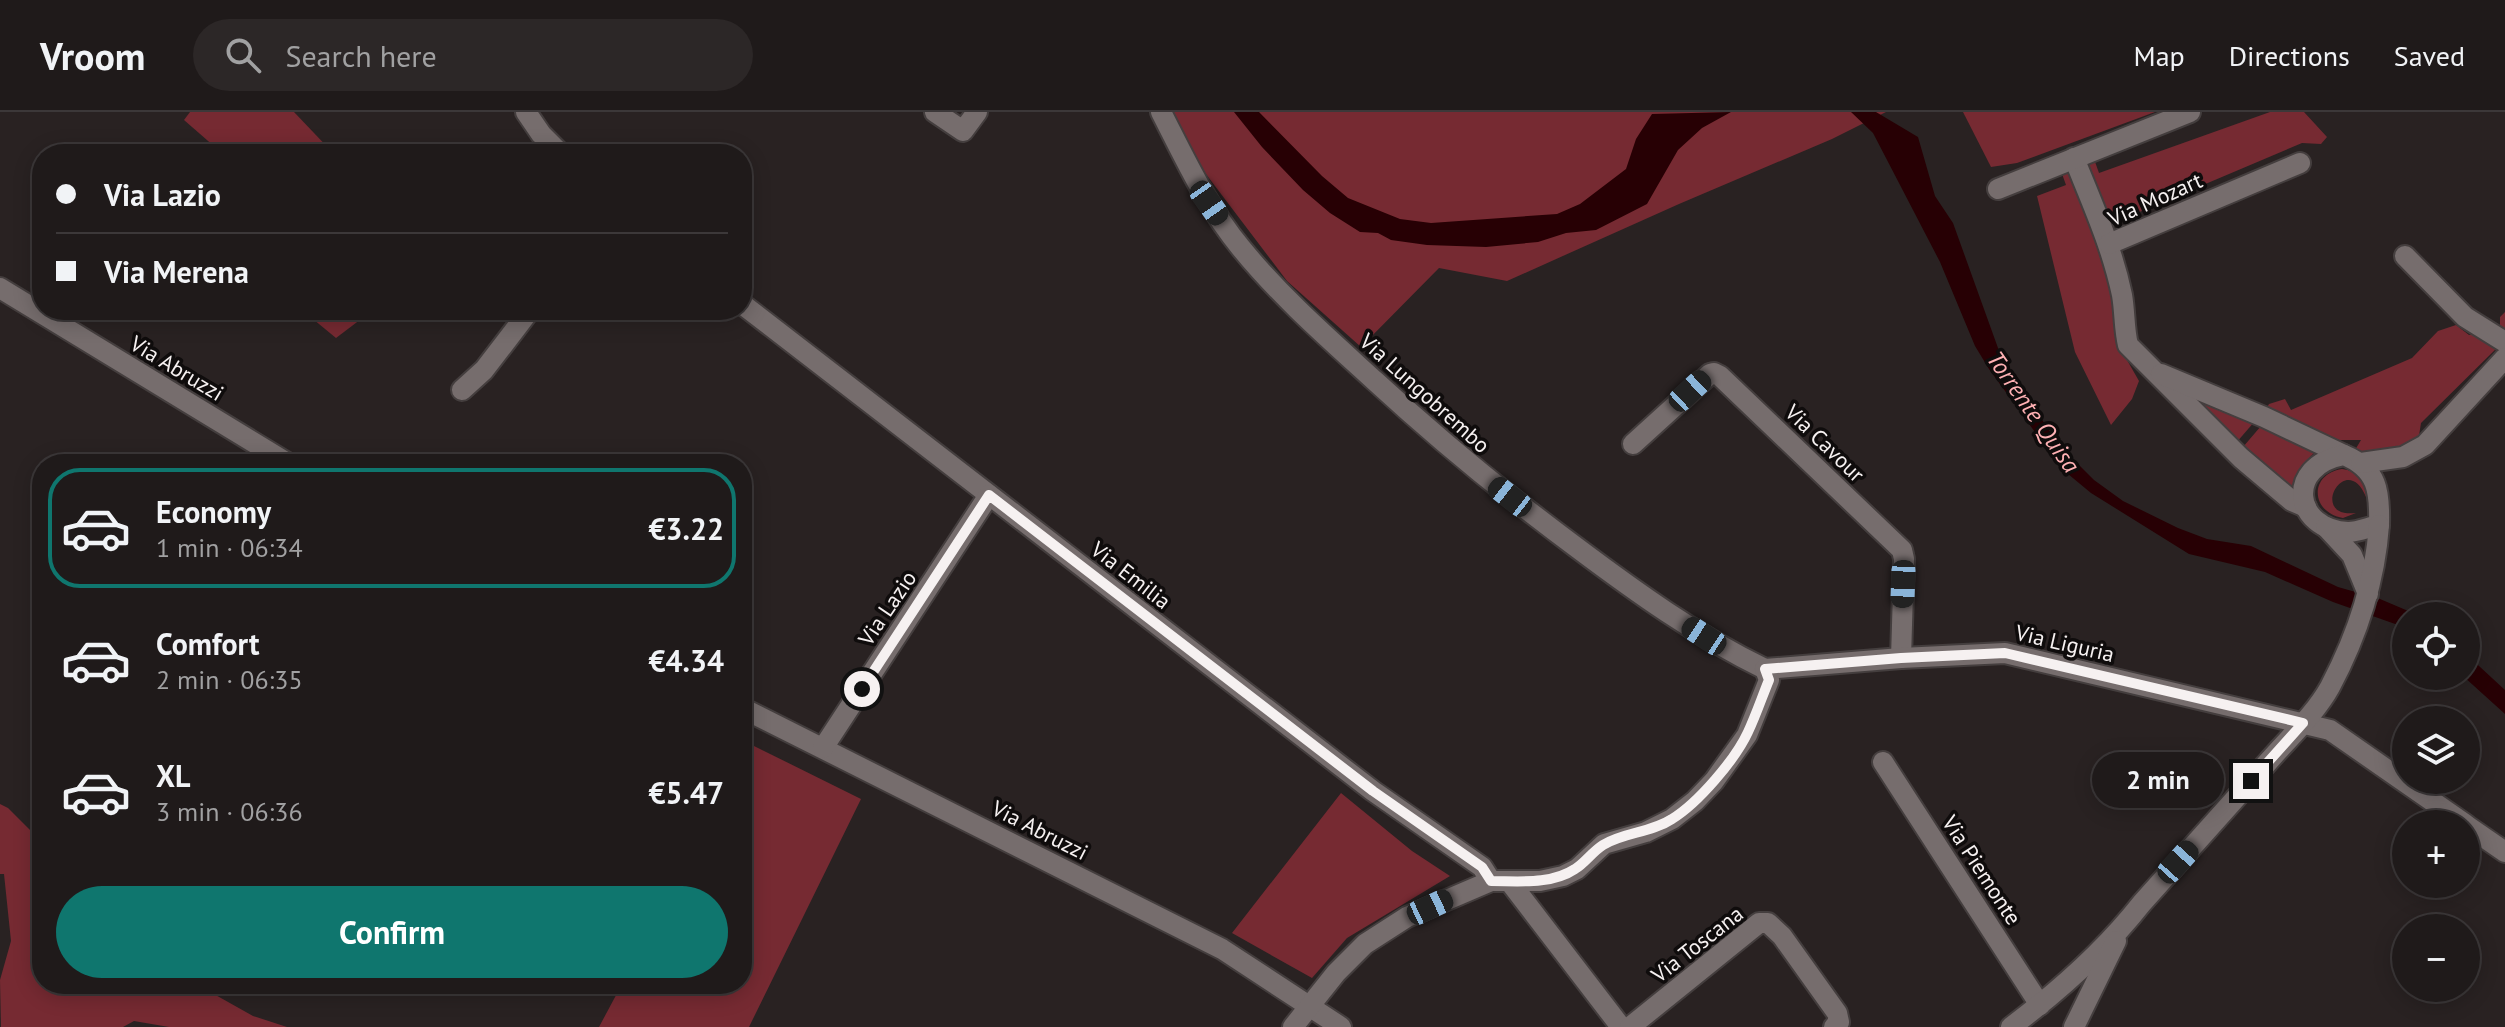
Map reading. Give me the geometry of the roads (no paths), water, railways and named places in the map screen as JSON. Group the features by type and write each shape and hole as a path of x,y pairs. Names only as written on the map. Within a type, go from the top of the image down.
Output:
{"street":[{"path":"526,112 551,144"},
{"path":"935,112 963,131 977,112"},
{"name":"Via Lungobrembo","path":"1161,112 1209,203 1240,247 1312,325 1424,426 1528,511 1640,595 1704,636 1765,669"},
{"path":"1998,189 2190,112"},
{"path":"2074,158 2109,244"},
{"name":"Via Mozart","path":"2300,163 2109,244 2123,299 2128,345 2241,458 2292,501 2306,507"},
{"path":"2405,256 2465,317 2505,342"},
{"name":"Via Abruzzi","path":"0,288 32,307"},
{"name":"Via Emilia","path":"752,312 1373,791 1500,881"},
{"name":"Via Abruzzi","path":"53,320 273,454"},
{"path":"462,390 484,370 522,320"},
{"path":"2368,594 2352,555 2306,507 2304,483 2309,472 2317,463 2328,458 2403,457 2425,445 2505,358"},
{"name":"Via Mozart","path":"2151,369 2353,459"},
{"name":"Via Cavour","path":"1633,444 1710,374 1720,376 1902,550 1901,658"},
{"path":"2040,1005 2120,931 2303,723 2329,689 2355,635 2377,555 2379,498 2374,480 2353,459"},
{"name":"Via Lazio","path":"823,748 989,495"},
{"path":"2326,527 2352,532 2379,525"},
{"name":"Via Liguria","path":"1765,669 2005,653 2330,730 2445,810"},
{"path":"1293,1027 1336,973 1365,944 1407,917 1500,881 1540,881 1563,876 1577,869 1604,844 1672,819 1714,781 1747,735 1769,680 1765,669"},
{"name":"Via Abruzzi","path":"752,713 1222,949 1341,1027"},
{"name":"Via Piemonte","path":"1883,762 2040,1005"},
{"path":"2480,834 2505,852"},
{"path":"1500,881 1621,1027"},
{"name":"Via Toscana","path":"1630,1027 1759,923 1768,923 1782,936 1837,1013 1839,1022 1834,1027"},
{"path":"2075,1025 2120,931"},
{"path":"2011,1027 2062,991 2073,994 2077,1005 2075,1025"}],"water":[{"path":"1234,112 1259,112 1348,198 1400,219 1431,223 1557,214 1580,204 1626,169 1636,139 1652,114 1731,112 1702,128 1678,150 1647,204 1596,230 1566,233 1538,242 1486,247 1427,245 1391,240 1378,233 1360,232 1330,213 1303,190"},
{"name":"Torrente Quisa","path":"1851,112 1876,112 1918,137 1935,196 1953,223 1998,348 2060,446 2094,480 2123,501 2178,528 2207,539 2251,546 2338,587 2392,604 2392,623 2333,602 2265,572 2189,554 2091,493 2062,469 1975,346 1940,262 1873,133"},
{"path":"2480,667 2505,690 2505,714 2478,690"}]}
